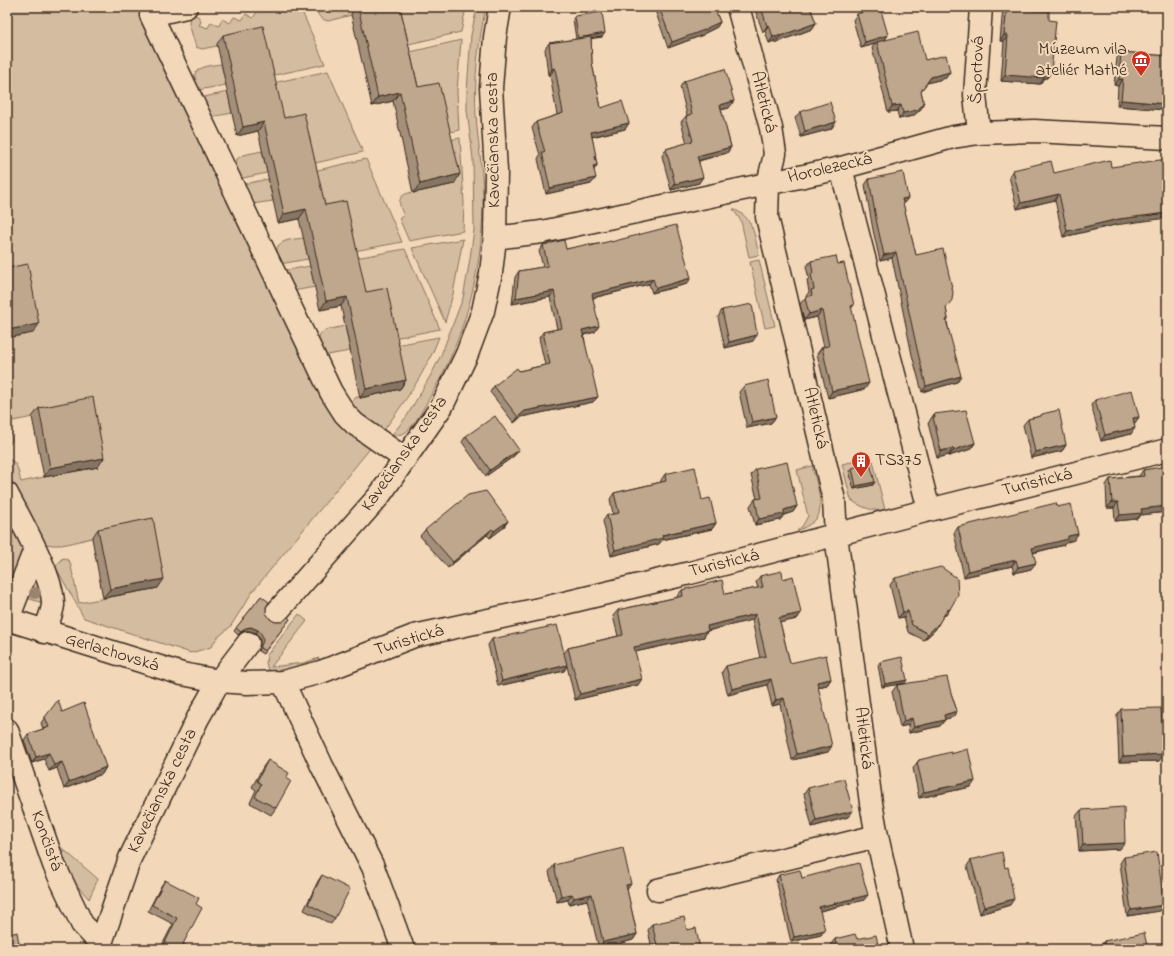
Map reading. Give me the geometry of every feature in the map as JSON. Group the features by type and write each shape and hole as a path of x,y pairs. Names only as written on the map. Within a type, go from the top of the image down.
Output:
{"street":[{"path":"186,7 151,15 331,392 345,414 355,424 405,459"},
{"name":"Kavečianska cesta","path":"276,613 379,496 442,406 467,354 483,311 491,273 495,238 496,171 491,88 494,38 500,7"},
{"name":"Atletická","path":"738,7 771,128 775,154 768,184 767,217 834,500 836,535 871,803 902,949"},
{"name":"Športová","path":"979,133 975,95 981,7"},
{"name":"Horolezecká","path":"495,238 542,232 768,184 841,168 953,138 979,133 1034,131 1167,138"},
{"path":"841,168 930,510"},
{"name":"Turistická","path":"219,681 247,683 283,682 321,672 414,636 544,608 690,573 1167,450"},
{"path":"7,494 35,549 47,579 53,606 44,632"},
{"path":"7,619 35,549"},
{"name":"Gerlachovská","path":"7,619 44,632 182,674 219,681"},
{"name":"Kavečianska cesta","path":"100,947 130,858 198,718 219,681 248,643"},
{"path":"283,682 322,766 373,867 403,949"},
{"name":"Končistá","path":"7,730 54,865 82,924 100,947"},
{"path":"658,890 877,836"}],"shaded area":[{"path":"7,7 137,7 169,75 373,445 253,591 230,627 217,638 211,647 191,653 84,618 55,566 61,561 61,559 65,558 70,562 79,603 158,588 92,538 62,545 50,545 44,543 7,473 7,459 14,462 16,465 21,482 44,477 87,406 8,422 12,441 7,447 7,338 33,333 7,276"},
{"path":"260,7 300,7 325,64 266,77 217,44 217,46 202,49 196,47 189,24 190,16 193,14 199,17 201,22 199,25 208,28 211,22 219,26 222,19 230,23 234,17 242,20 246,14 253,18"},
{"path":"316,7 383,7 328,21 319,16"},
{"path":"391,7 466,7 461,32 400,46"},
{"path":"477,7 486,7 476,74 476,115 482,172 483,206 482,231 475,281 461,329 442,375 413,425 404,433 391,436 407,416 432,373 441,355 463,298 474,230 473,159 467,110 467,91 471,35"},
{"path":"461,40 457,91 459,130 442,134 412,96 402,54"},
{"path":"221,64 226,85 198,90 195,78 197,71 206,66"},
{"path":"328,71 363,152 307,165 277,127 268,84"},
{"path":"228,92 232,113 211,117 199,98"},
{"path":"460,138 464,203 463,231 409,241 399,218 404,216 400,207 401,197 407,193 413,192 444,141"},
{"path":"262,151 267,173 238,179 236,166 237,159 243,155"},
{"path":"366,159 402,242 349,252 318,214 309,172"},
{"path":"268,179 273,201 252,204 240,185"},
{"path":"733,209 740,212 749,222 754,234 759,255 749,257 741,221"},
{"path":"304,238 308,259 280,264 277,252 279,245 285,241"},
{"path":"463,239 453,294 445,322 412,248"},
{"path":"405,249 440,329 389,339 360,301 350,259"},
{"path":"759,260 775,326 765,328 750,262"},
{"path":"310,266 315,287 293,291 282,271"},
{"path":"345,326 350,351 322,356 318,340 320,334 326,330"},
{"path":"439,337 421,375 381,434 350,404 355,398 360,396 360,398 400,389 391,346"},
{"path":"861,460 873,461 885,510 867,508 851,500 842,464"},
{"path":"812,466 819,493 819,514 812,523 797,531 803,525 808,516 797,470"},
{"path":"7,515 27,553 7,593"},
{"path":"34,577 40,577 50,605 23,597"},
{"path":"299,614 307,621 271,667 303,663 319,658 321,664 274,674 268,670 266,663 267,655"},
{"path":"57,844 98,879 89,899 71,879"}],"building":[{"path":"358,7 400,7 418,87 439,83 460,174 420,184 400,92 378,97"},
{"path":"659,7 714,7 720,22 707,29 672,42"},
{"path":"761,7 810,7 816,23 780,36 773,37 769,25 767,26"},
{"path":"880,7 888,35 865,42 857,14"},
{"path":"1007,7 1031,7 1031,10 1049,11 1049,20 1056,21 1051,72 1045,72 1044,78 1005,75 1008,35 1004,35"},
{"path":"602,12 605,33 578,38 575,16"},
{"path":"263,26 284,118 304,113 325,205 346,201 366,292 387,288 406,380 366,389 347,297 326,301 306,209 284,214 264,122 243,127 223,35"},
{"path":"918,32 925,60 946,55 950,72 931,77 921,91 924,104 917,110 903,113 901,105 892,106 877,42"},
{"path":"591,37 592,63 601,108 622,101 629,123 591,132 597,165 593,166 596,178 550,188 542,152 545,152 536,122 563,113 555,68 552,69 549,43"},
{"name":"Múzeum vila ateliér Mathé","path":"1121,52 1167,56 1167,104 1121,100 1123,79 1119,79"},
{"path":"725,69 734,101 720,105 731,147 697,156 703,177 675,184 666,149 693,141 686,116 692,114 684,81"},
{"path":"830,102 836,122 805,131 800,112"},
{"path":"1167,159 1167,213 1119,219 1067,231 1059,194 1021,203 1013,170 1051,161 1054,173 1110,160 1111,167"},
{"path":"903,172 908,198 902,199 916,255 943,249 953,292 952,300 946,308 948,319 946,320 961,376 926,386 896,252 884,255 869,179"},
{"path":"676,225 691,278 656,288 653,279 592,294 599,326 582,330 598,397 525,411 518,417 494,386 517,368 519,371 550,364 543,332 562,328 554,291 516,298 519,271 548,266 543,245 564,240 566,249 589,244 590,246"},
{"path":"836,256 838,264 844,263 854,305 851,306 869,383 832,391 822,347 829,346 822,310 809,314 805,298 812,295 811,290 814,289 811,274 813,273 811,261"},
{"path":"28,264 39,324 7,330 7,268"},
{"path":"752,304 757,335 729,342 722,310"},
{"path":"768,380 776,417 752,422 744,386"},
{"path":"1132,390 1139,417 1133,418 1135,428 1105,435 1095,400"},
{"path":"93,397 104,458 50,468 39,408"},
{"path":"966,410 975,443 954,450 953,448 941,451 933,417 935,417 934,414"},
{"path":"1059,410 1066,445 1035,452 1028,419"},
{"path":"495,416 519,450 490,470 466,436"},
{"path":"787,462 797,506 784,510 784,514 759,519 755,499 762,498 756,469"},
{"name":"TS375","path":"870,463 875,482 856,486 852,468"},
{"path":"1167,466 1167,506 1141,509 1142,513 1120,515 1118,502 1112,502 1110,479 1144,476 1143,470"},
{"path":"695,467 702,500 710,498 716,523 662,535 663,538 615,550 607,515 619,513 614,493 666,481 665,474"},
{"path":"486,491 508,521 494,531 492,529 453,562 425,530 468,495"},
{"path":"1056,503 1057,507 1071,504 1078,534 1068,536 1068,539 1032,548 1036,563 1018,567 1016,560 968,571 958,527"},
{"path":"153,518 164,579 110,589 98,529"},
{"path":"7,527 14,530 7,546"},
{"path":"941,567 957,578 958,595 950,609 947,610 939,623 928,634 912,625 908,611 903,612 895,578"},
{"path":"782,571 783,579 793,576 801,613 779,618 790,663 826,655 831,679 817,682 832,746 797,754 784,698 776,700 771,679 732,689 726,666 766,656 756,614 707,626 708,631 634,647 642,679 580,694 568,648 623,635 618,610 683,596 682,590 722,580 725,594 763,587 760,576"},
{"path":"261,596 269,602 266,607 266,613 270,619 275,622 282,622 288,617 290,619 265,651 260,648 263,641 262,635 258,630 251,627 246,628 241,632 236,628"},
{"path":"557,625 567,665 502,681 492,639"},
{"path":"902,657 907,680 885,684 880,662"},
{"path":"947,677 957,711 944,715 945,720 914,727 912,718 904,721 897,685"},
{"path":"58,700 62,712 84,703 106,767 69,782 62,762 54,765 49,753 36,757 28,734 49,727 45,717"},
{"path":"1161,708 1162,725 1167,724 1167,743 1163,743 1164,754 1123,756 1121,709"},
{"path":"968,749 975,781 924,792 917,762 919,760"},
{"path":"268,760 289,773 286,778 291,781 276,808 255,797 261,784 257,781"},
{"path":"844,779 853,811 816,820 808,788"},
{"path":"1124,807 1125,843 1083,845 1081,810"},
{"path":"623,848 631,884 626,885 637,934 603,942 592,894 574,898 572,894 561,896 554,865"},
{"path":"1002,852 1005,868 1008,867 1014,899 984,907 971,860"},
{"path":"1157,852 1164,905 1131,910 1124,857"},
{"path":"859,863 868,895 819,907 825,930 794,937 779,875 800,870 802,878"},
{"path":"322,875 350,889 335,918 308,904"},
{"path":"165,880 199,898 196,904 202,908 183,944 192,949 162,949 177,918 152,905"},
{"path":"684,917 687,930 696,928 700,949 658,949 652,924"},
{"path":"17,932 20,949 7,949 7,935"},
{"path":"1144,933 1148,949 1105,949 1104,941"},
{"path":"855,934 857,939 876,935 879,949 837,949 835,939"}],"place":[{"name":"Múzeum vila ateliér Mathé","path":"1141,77"},
{"name":"TS375","path":"861,478"}]}
